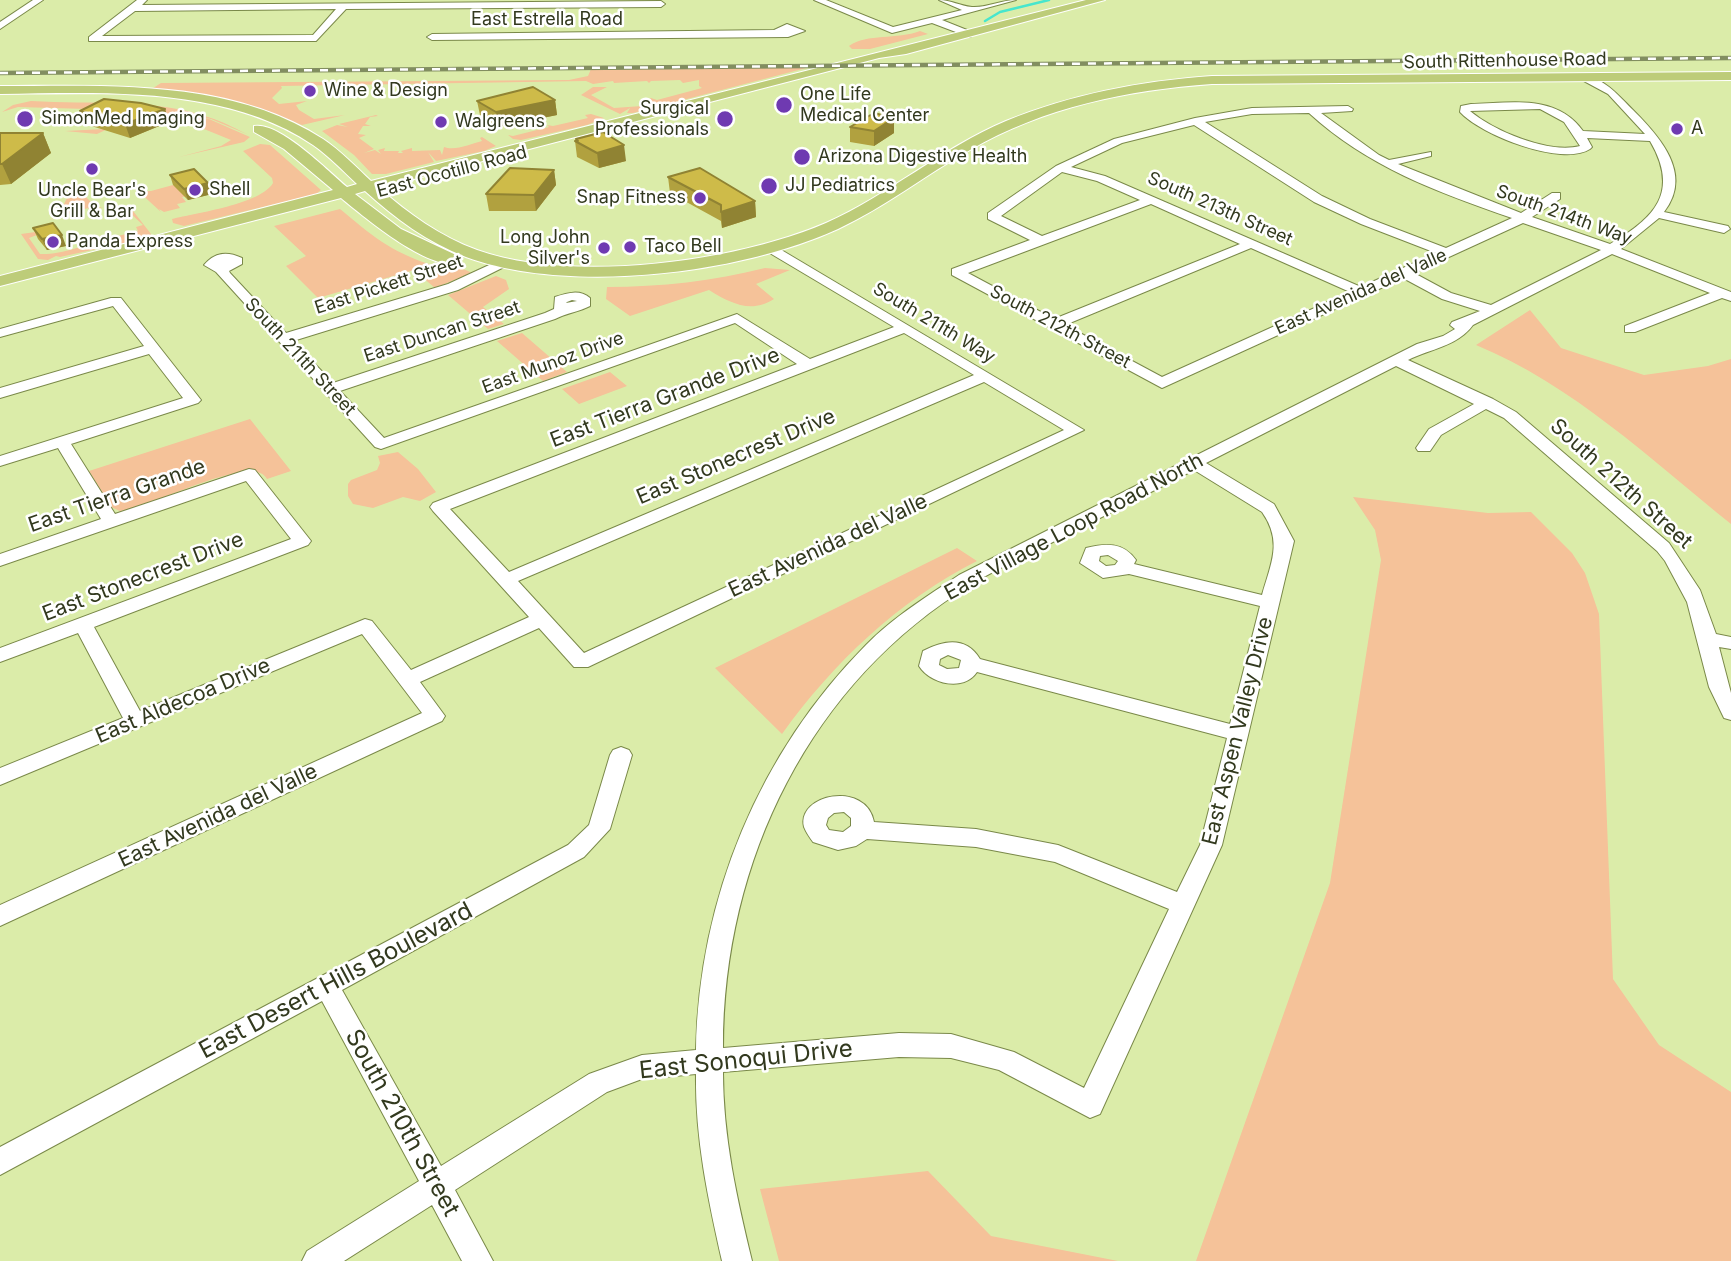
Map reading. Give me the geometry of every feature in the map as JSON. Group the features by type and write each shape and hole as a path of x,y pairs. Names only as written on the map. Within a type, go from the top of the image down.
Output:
{"main road":[{"name":"East Ocotillo Road","path":"3,286 542,144 875,61 902,51 1099,0"},
{"name":"South Rittenhouse Road","path":"498,266 565,278 644,279 702,272 778,252 835,225 964,146 1040,113 1154,88 1251,79 1731,76"},
{"path":"3,95 90,93 104,90"},
{"path":"3,95 104,90 150,93 254,112 300,131 432,236 498,266"},
{"path":"43,94 147,102 221,116 278,138 406,242 426,251 498,266"},
{"path":"221,116 240,116 283,132 300,131"},
{"name":"East Ocotillo Road","path":"3,286 30,273 348,195"}],"street":[{"path":"0,26 39,0"},
{"path":"143,0 92,39 316,38 344,6"},
{"path":"818,0 892,30 1012,0"},
{"path":"943,0 971,10"},
{"path":"133,8 344,6 449,9 661,2 664,25"},
{"path":"14,8 27,8"},
{"path":"933,20 969,34"},
{"name":"East Estrella Road","path":"434,33 664,25 781,33"},
{"name":"East Village Loop Road North","path":"737,1261 728,1233 713,1138 708,1060 713,972 731,886 753,822 779,769 811,719 873,649 909,618 967,579 1422,347 1444,341 1463,331 1468,323 1611,251 1639,233 1658,214 1667,196 1669,165 1655,138 1621,104 1608,100 1586,78"},
{"path":"1581,134 1586,147 1570,151 1505,138 1480,128 1465,112 1465,108 1552,108 1559,111 1581,134 1655,138"},
{"path":"1151,200 1041,241 992,216 1060,169 1118,141 1195,121 1252,110 1348,109"},
{"name":"South 214th Way","path":"1312,110 1351,144 1385,164 1434,186 1726,295"},
{"path":"1195,121 1231,141 1277,176 1318,199 1447,253"},
{"path":"1385,164 1427,154"},
{"name":"South 213th Street","path":"1060,169 1101,178 1361,292"},
{"name":"East Avenida del Valle","path":"1163,383 1523,218 1556,196"},
{"path":"1658,214 1724,229"},
{"name":"South 212th Street","path":"1041,241 957,272 1163,383"},
{"path":"1054,324 1250,244"},
{"name":"South 211th Way","path":"778,252 1076,430"},
{"name":"East Pickett Street","path":"283,339 453,287 498,266"},
{"name":"South 211th Street","path":"222,268 223,274 381,444"},
{"path":"1405,273 1416,282 1471,306 1493,310"},
{"path":"1630,329 1726,295"},
{"path":"0,333 116,301 193,400 0,461"},
{"name":"East Duncan Street","path":"330,389 550,316 566,308"},
{"name":"East Munoz Drive","path":"381,444 737,318 808,365"},
{"name":"East Tierra Grande Drive","path":"505,579 439,507 905,328"},
{"path":"0,393 153,348"},
{"name":"South 212th Street","path":"1396,360 1488,402 1510,415 1663,547 1683,570 1708,639 1714,677 1731,713"},
{"name":"East Stonecrest Drive","path":"505,579 985,376"},
{"path":"1424,448 1435,432 1488,402"},
{"name":"East Avenida del Valle","path":"541,619 581,662 1076,430"},
{"path":"62,442 111,522"},
{"name":"East Aspen Valley Drive","path":"1090,1105 1211,845 1285,541 1275,518 1256,499 1194,463"},
{"name":"East Tierra Grande","path":"0,561 249,474 302,541"},
{"name":"East Stonecrest Drive","path":"0,655 302,541"},
{"path":"1125,567 1270,603"},
{"path":"407,680 541,619 505,579"},
{"path":"83,624 135,720"},
{"name":"East Aldecoa Drive","path":"0,777 365,625 407,680"},
{"path":"1708,639 1731,643"},
{"path":"972,664 1238,733"},
{"name":"East Avenida del Valle","path":"0,916 435,716 407,680"},
{"name":"East Desert Hills Boulevard","path":"0,1162 576,851 599,829 621,755"},
{"path":"862,830 976,838 1058,854 1183,904"},
{"name":"South 210th Street","path":"327,986 478,1261"},
{"name":"East Sonoqui Drive","path":"317,1261 598,1083 642,1067 899,1045 951,1046 1005,1060 1090,1105"}],"shaded area":[{"path":"920,31 928,34 870,49 852,49 849,46 864,39"},
{"path":"814,66 627,113 630,108 620,114 581,95 593,87 607,87 591,95 614,108 642,106 639,104 651,98 657,100 702,88 699,86 699,80 683,83 680,80 593,84 586,81 281,86 272,98 279,104 307,101 296,105 299,110 314,119 345,115 302,125 284,118 150,90 161,83 569,80 588,76 591,69"},
{"path":"31,101 169,107 191,112 218,121 249,135 211,119 168,110 209,119 250,137 244,142 179,157 221,146 231,140 204,129 195,129 199,127 190,124 182,126 186,123 180,121 171,124 112,127 97,134 65,131 104,129 87,109 18,107 2,112 13,105"},
{"path":"376,115 378,116 370,117 365,124 371,126 363,126 358,134 366,135 359,138 374,149 364,153 375,150 381,154 378,150 385,148 384,151 403,153 401,151 412,148 412,151 440,150 442,155 444,147 463,147 482,141 482,137 496,146 436,161 428,152 434,162 386,174 372,174 354,155 322,131 337,125 348,127 339,124"},
{"path":"585,115 604,118 587,125 521,140 508,135 588,118"},
{"path":"260,144 270,145 321,190 316,194 184,226 173,223 172,219 242,202 266,190 273,183 272,178 243,151"},
{"path":"173,185 187,196 182,197 186,202 177,204 180,208 164,212 138,191 151,191"},
{"path":"85,186 79,190 92,203 93,208 103,207 91,211 88,208 49,220 58,216 71,190 64,190"},
{"path":"130,207 151,234 147,238 56,256 48,260 38,259 21,234 50,230 29,238 40,254 64,251 105,236 110,238 138,231 136,227 143,225 129,209 120,210"},
{"path":"340,209 371,234 403,254 429,264 463,269 471,273 435,288 414,270 318,298 286,266 306,256 274,226"},
{"path":"765,268 790,270 756,284 774,299 757,306 733,303 709,290 630,316 606,299 607,287 687,282"},
{"path":"496,276 506,280 509,289 483,307 504,324 488,329 448,295"},
{"path":"1530,310 1561,348 1644,375 1708,366 1731,359 1731,524 1578,402 1511,362 1476,345"},
{"path":"522,333 567,372 543,381 497,341"},
{"path":"610,372 627,386 579,404 562,389"},
{"path":"250,419 291,471 267,479 258,472 222,476 120,511 111,507 89,471"},
{"path":"398,452 418,469 436,492 420,501 403,497 373,508 353,504 348,496 348,484 351,480 377,470 380,463 378,456"},
{"path":"1353,497 1488,513 1531,512 1572,553 1585,573 1599,614 1613,979 1659,1045 1731,1092 1731,1261 1196,1261 1330,883 1381,560 1375,530"},
{"path":"957,548 977,561 920,595 869,636 823,683 782,734 715,668"},
{"path":"928,1171 991,1236 1118,1261 779,1261 760,1189"}],"building":[{"path":"533,87 555,100 496,112 477,101"},
{"path":"104,99 165,109 125,124 80,111"},
{"path":"874,113 894,118 874,131 850,127"},
{"path":"603,132 624,145 597,153 575,141 578,141 576,139"},
{"path":"0,133 43,133 0,164"},
{"path":"510,168 554,170 534,195 486,194"},
{"path":"700,168 755,201 721,212 721,205 668,177"},
{"path":"194,169 208,183 184,189 170,175"},
{"path":"53,223 62,235 42,239 33,228"}],"waterway":[{"path":"985,21 1000,12 1049,0"}],"railway":[{"path":"0,73 1731,58"}],"place":[{"name":"Wine & Design","path":"310,91"},
{"name":"One Life Medical Center","path":"784,105"},
{"name":"SimonMed Imaging","path":"25,119"},
{"name":"Surgical Professionals","path":"725,119"},
{"name":"Walgreens","path":"441,122"},
{"name":"A","path":"1677,129"},
{"name":"Arizona Digestive Health","path":"802,157"},
{"name":"Uncle Bear's Grill & Bar","path":"92,169"},
{"name":"JJ Pediatrics","path":"769,186"},
{"name":"Shell","path":"195,190"},
{"name":"Snap Fitness","path":"700,198"},
{"name":"Panda Express","path":"53,242"},
{"name":"Taco Bell","path":"630,247"},
{"name":"Long John Silver's","path":"604,248"}]}
